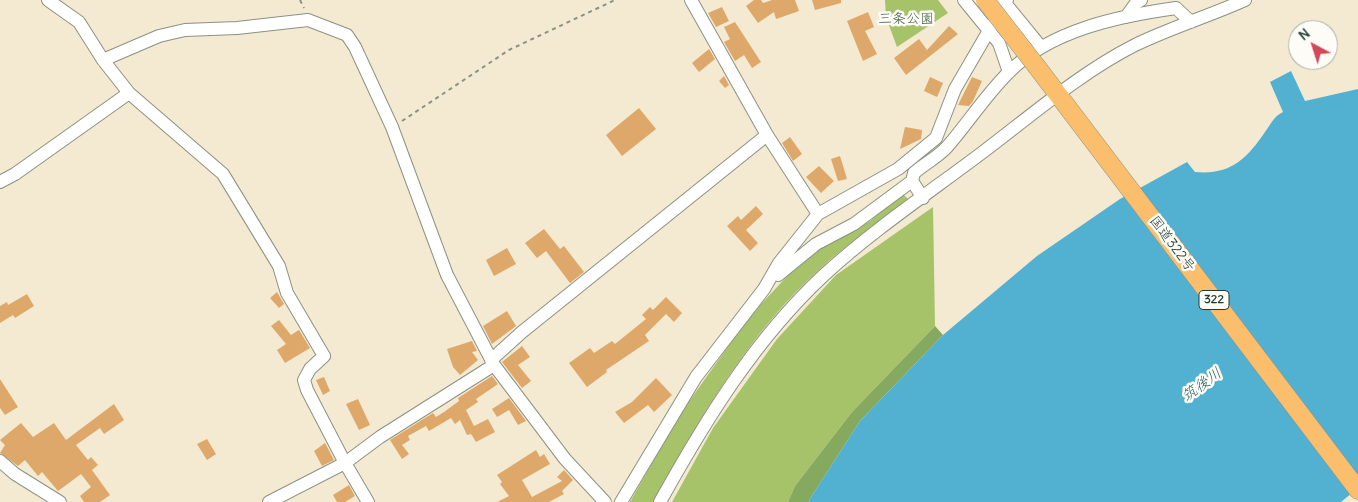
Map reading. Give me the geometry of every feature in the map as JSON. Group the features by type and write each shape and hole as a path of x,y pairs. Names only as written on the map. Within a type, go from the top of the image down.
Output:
{"highway":[{"name":"国道322号","path":"985,0 1358,490"}],"street":[{"path":"48,0 79,22 103,60 129,93 216,166 234,190 274,257 287,293 324,356 310,369 304,380 307,390 345,463 368,502"},
{"path":"691,0 767,136 818,214"},
{"path":"964,0 989,29 999,44 1009,72"},
{"path":"1126,17 1129,10 1141,0"},
{"path":"660,502 705,425 739,374 791,308 831,269 1058,95 1135,45 1245,0"},
{"path":"764,289 779,263 818,214 898,169 936,138 955,89 1005,1 1041,47"},
{"path":"620,502 696,377 764,289 789,264 816,244 854,224 912,180 914,173 945,148 1009,72 1041,47 1078,31 1126,17 1176,8 1191,22"},
{"path":"103,60 159,36 185,30 237,28 308,20 347,35 355,47 392,127 447,275 492,362 565,459 604,502"},
{"path":"0,182 15,174 129,93"},
{"path":"269,502 345,463 380,437 492,362 530,326 767,136"},
{"path":"912,180 923,198"},
{"path":"0,461 15,474 60,502"}],"path":[{"path":"392,127 509,50 615,0"}],"green space":[{"name":"三条公園","path":"885,0 938,0 948,13 897,47 886,17"},
{"path":"903,194 908,199 831,259 796,292 772,319 749,348 708,408 654,502 630,502 678,417 749,317 805,257 870,221"},
{"path":"933,207 935,326 852,412 795,486 788,502 672,502 713,428 777,339 836,275"},
{"path":"935,326 943,335 860,421 808,502 788,502 795,486 852,412"}],"water":[{"name":"筑後川","path":"1291,71 1305,101 1358,89 1358,488 1341,502 808,502 860,421 943,335 1037,256 1120,199 1187,162 1195,172 1207,172 1228,168 1244,158 1258,142 1274,118 1283,112 1270,82"}],"building":[{"path":"754,0 761,0 763,3 772,0 795,0 799,11 776,19 774,12 758,23 746,6"},
{"path":"812,0 841,0 841,3 815,10"},
{"path":"722,7 729,21 716,27 708,13"},
{"path":"868,12 874,27 865,31 877,54 863,61 847,21"},
{"path":"735,22 761,62 752,68 744,55 735,61 724,42 730,39 724,27"},
{"path":"949,26 958,34 906,75 894,58 919,39 927,50"},
{"path":"709,49 715,59 699,72 692,63"},
{"path":"724,76 729,85 725,88 719,81"},
{"path":"930,77 943,83 937,97 924,91"},
{"path":"972,77 982,81 973,101 969,106 958,105"},
{"path":"639,108 656,129 622,156 606,135"},
{"path":"905,127 922,130 921,139 900,149"},
{"path":"790,137 802,154 793,161 782,143"},
{"path":"840,156 847,179 838,181 831,159"},
{"path":"819,166 834,181 821,193 806,177"},
{"path":"756,206 763,214 746,230 758,243 750,251 727,226 738,216 741,220"},
{"path":"544,229 560,249 564,246 584,272 570,283 546,251 537,258 525,243"},
{"path":"507,248 516,264 494,276 486,260"},
{"path":"277,292 284,304 279,308 270,298"},
{"path":"27,294 34,306 15,318 13,315 0,323 0,306 7,302 8,305"},
{"path":"666,297 682,313 674,322 666,314 645,335 649,341 606,370 607,372 587,387 569,363 590,348 594,353 612,341 615,344 646,319 642,315 650,307 653,310"},
{"path":"507,311 516,326 492,344 483,326"},
{"path":"279,320 291,335 299,330 310,348 285,363 277,350 286,344 271,326"},
{"path":"472,341 477,351 472,352 478,360 460,375 453,367 447,349"},
{"path":"522,346 530,357 518,365 531,381 522,388 502,362"},
{"path":"492,376 498,384 476,399 478,402 466,410 474,426 488,419 495,432 476,442 471,434 467,435 460,420 455,424 451,418 429,431 426,426 408,436 410,440 402,445 409,454 402,459 390,440 433,413 436,417 444,412 459,401 458,398"},
{"path":"324,377 330,391 323,395 316,380"},
{"path":"656,378 672,395 654,412 648,405 624,423 615,412 632,402"},
{"path":"0,379 18,407 5,415 0,408"},
{"path":"509,398 526,421 518,425 509,410 497,417 492,409"},
{"path":"358,399 370,425 359,430 346,404"},
{"path":"114,404 124,420 104,434 100,428 76,445 88,460 91,457 98,465 92,470 110,495 100,502 84,502 80,496 91,487 81,474 58,491 42,472 38,476 25,460 18,466 0,453 5,445 0,440 21,423 33,437 54,423 66,440"},
{"path":"207,439 216,454 207,460 197,444"},
{"path":"325,443 334,460 322,466 314,451"},
{"path":"536,450 540,457 544,454 550,464 522,480 532,497 562,481 557,477 564,470 573,480 562,491 564,494 549,502 497,502 509,496 500,484 502,482 497,475"},
{"path":"349,485 355,496 345,502 337,502 333,495"}]}
